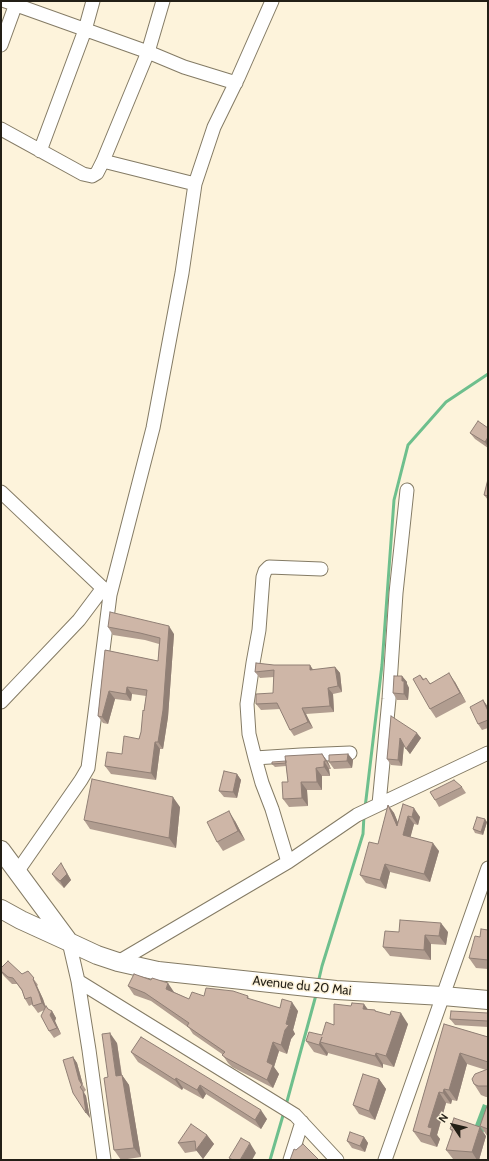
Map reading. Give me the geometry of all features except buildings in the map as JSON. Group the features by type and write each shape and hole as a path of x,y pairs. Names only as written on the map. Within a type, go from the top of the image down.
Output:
{"street":[{"path":"40,151 93,1"},
{"path":"1,129 83,174 92,176 97,173 148,52 163,1"},
{"path":"17,872 88,768 107,592 153,428 182,273 194,184 214,127 236,83 272,1"},
{"path":"1,45 12,2 84,30 148,52 184,67 236,83"},
{"path":"103,161 194,184"},
{"path":"376,806 389,699 396,593 407,490"},
{"path":"1,492 107,592"},
{"path":"288,862 272,809 254,758 249,734 248,704 259,630 263,577 265,571 269,567 321,569"},
{"path":"1,702 107,592"},
{"path":"254,758 350,753"},
{"path":"118,962 288,862 357,815 488,753"},
{"path":"1,850 69,942 78,982 89,1050 104,1160"},
{"path":"386,1160 488,868"},
{"name":"Avenue du 20 Mai","path":"1,909 98,956 158,971 336,990 488,1000"},
{"path":"78,982 278,1104 299,1119 337,1160"},
{"path":"290,1160 299,1119"}],"shaded area":[{"path":"483,1104 488,1106 484,1132 474,1128"}],"waterway":[{"path":"365,808 382,665 394,500 408,445 446,402 488,374"},
{"path":"318,983 363,834 364,815"},
{"path":"286,1105 316,995"},
{"path":"270,1160 284,1112"}]}
